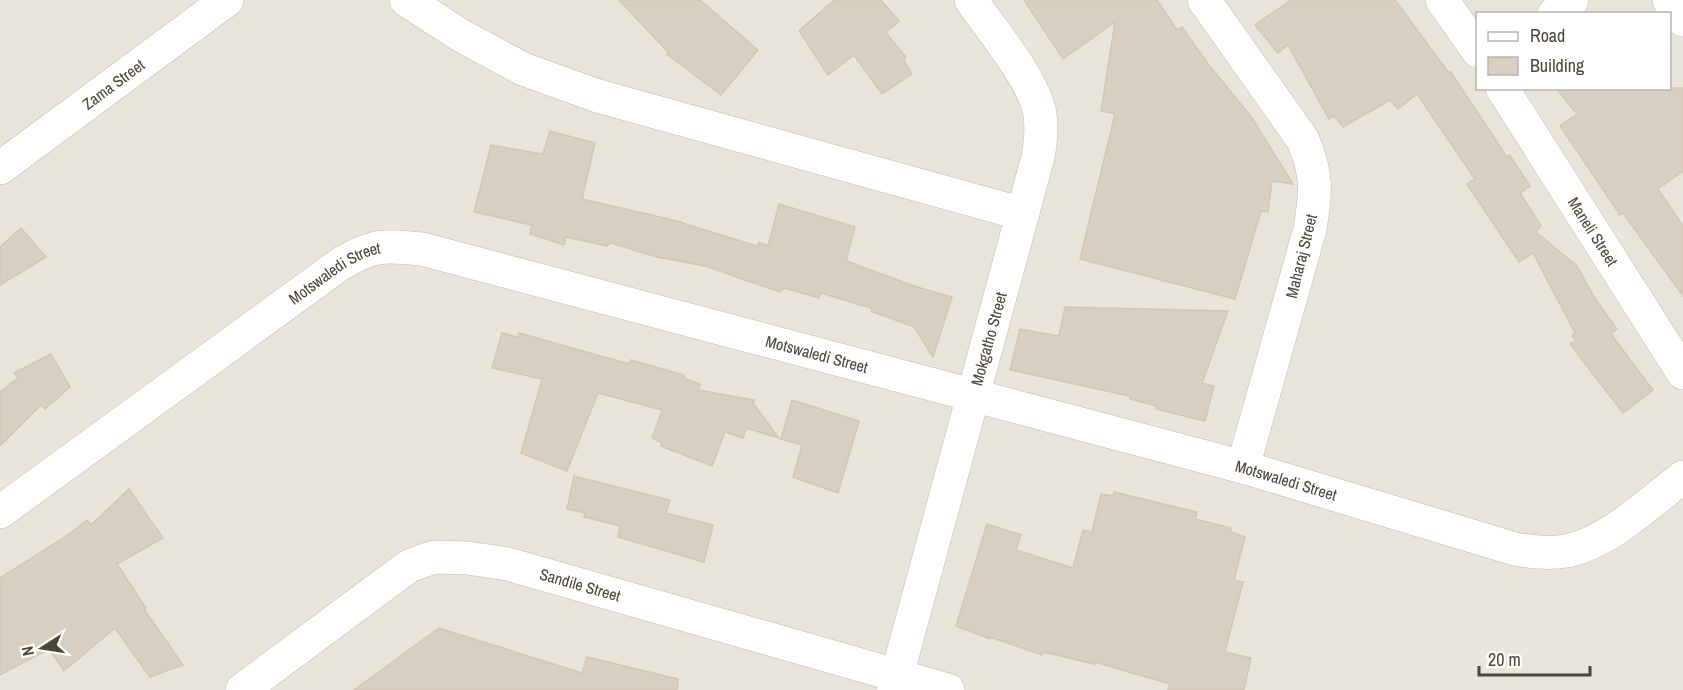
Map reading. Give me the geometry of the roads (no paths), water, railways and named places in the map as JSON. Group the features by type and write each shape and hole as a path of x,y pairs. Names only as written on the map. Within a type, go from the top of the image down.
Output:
{"street":[{"name":"Zama Street","path":"0,168 227,0"},
{"path":"406,0 460,35 523,69 598,96 1023,214"},
{"name":"Mokgatho Street","path":"895,683 1023,214 1042,132 1039,108 1029,84 971,0"},
{"name":"Maharaj Street","path":"1204,0 1303,140 1313,165 1316,194 1310,229 1243,467"},
{"path":"1442,0 1476,48"},
{"path":"1557,12 1572,0"},
{"path":"1669,0 1683,20"},
{"name":"Maneli Street","path":"1503,90 1683,373"},
{"name":"Motswaledi Street","path":"0,512 339,265 370,249 387,245 422,249 1243,467 1515,549 1540,553 1564,552 1586,546 1612,531 1683,477"},
{"name":"Sandile Street","path":"242,690 410,566 434,557 467,558 508,564 895,683 948,690"}]}
